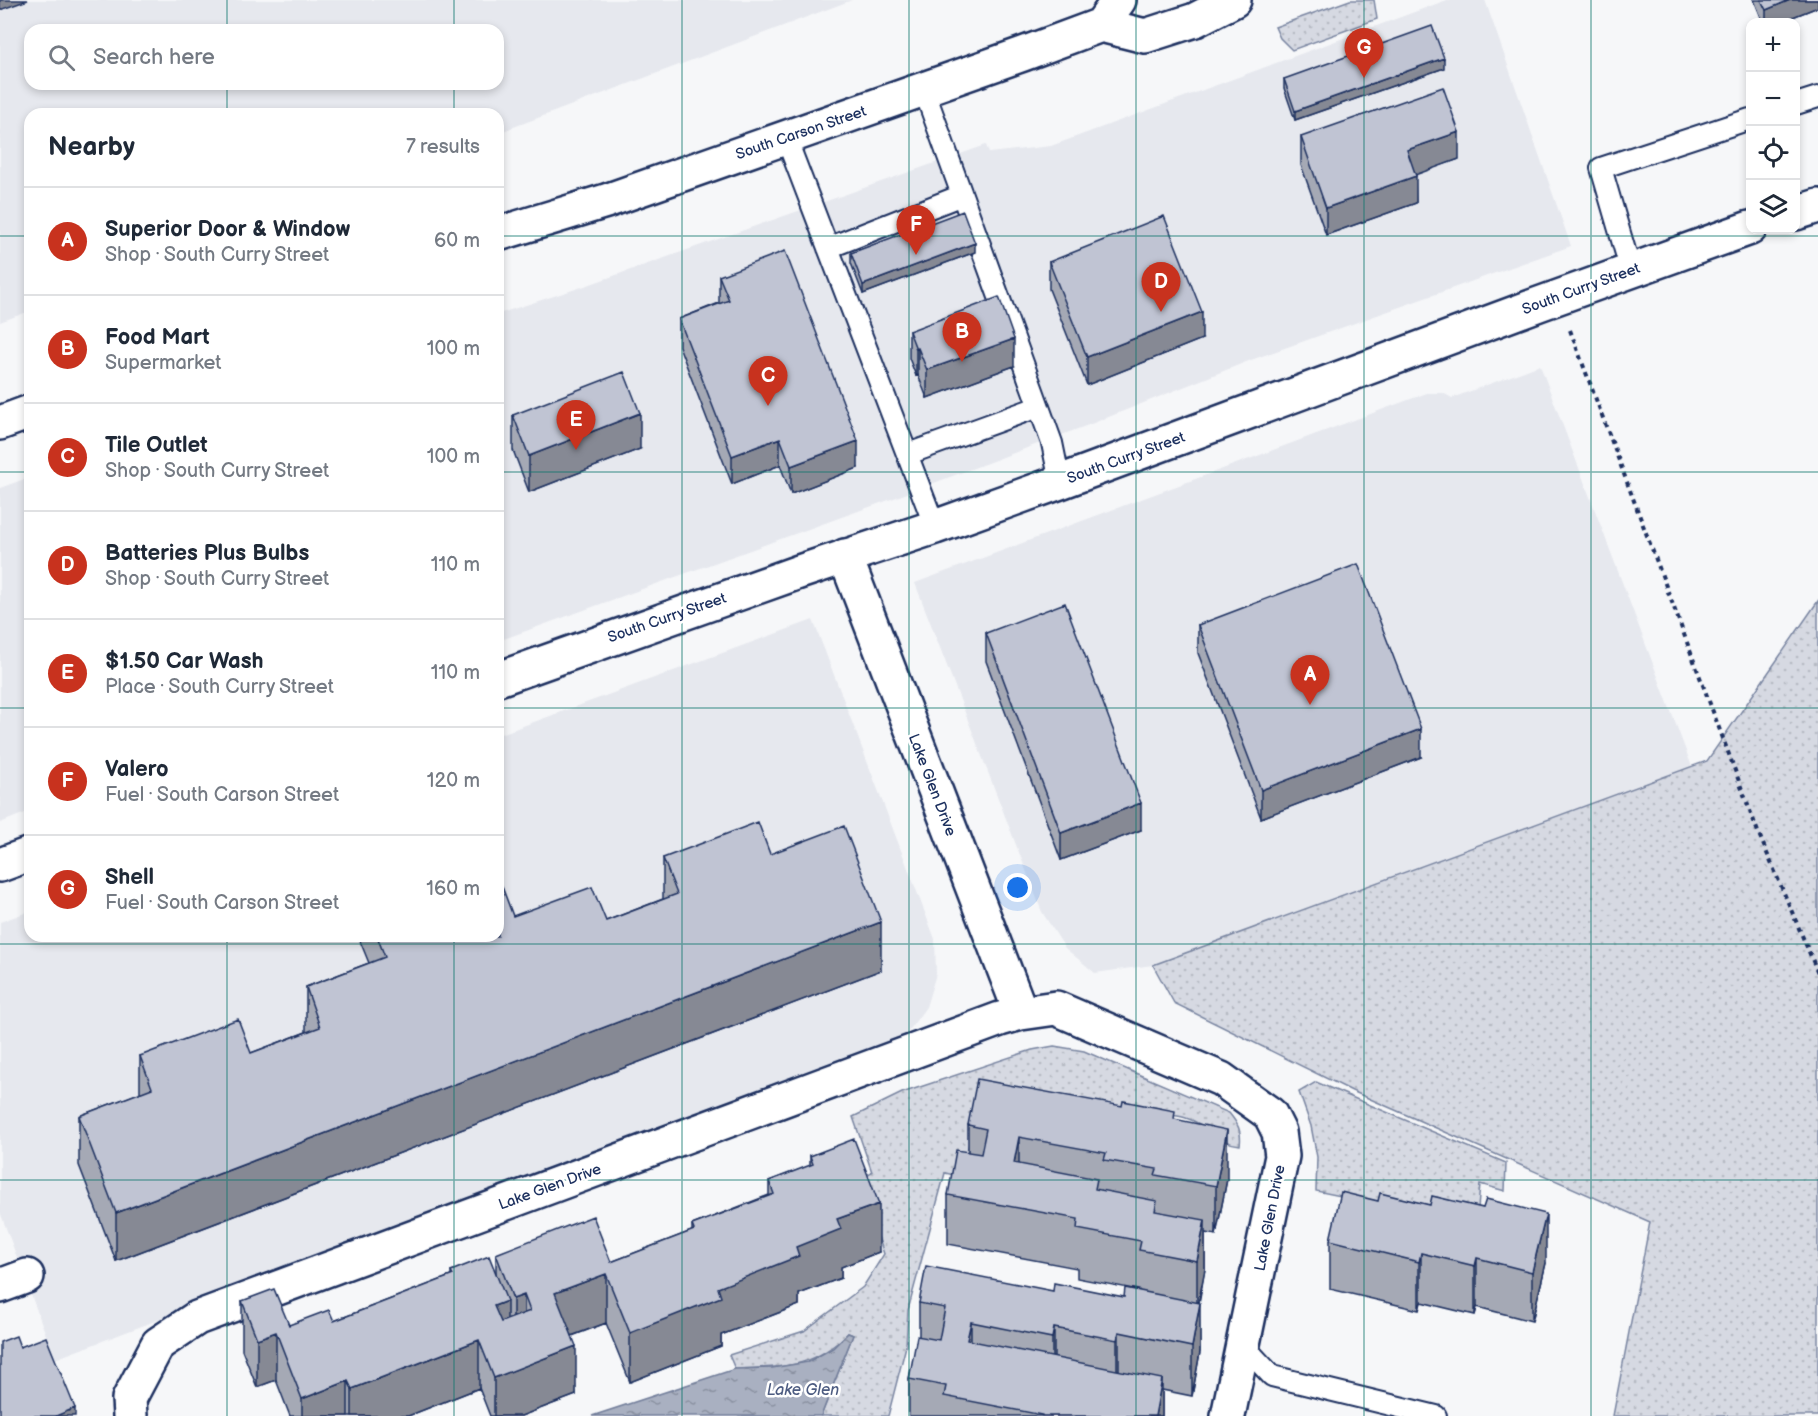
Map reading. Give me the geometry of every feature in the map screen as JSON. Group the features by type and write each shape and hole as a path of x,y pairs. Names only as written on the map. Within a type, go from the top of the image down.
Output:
{"street":[{"name":"South Carson Street","path":"504,232 606,201 924,90 1110,12 1145,36 1194,10 1234,0"},
{"path":"1800,212 1818,206"},
{"name":"South Curry Street","path":"504,677 1060,482 1746,229"},
{"path":"0,423 24,414"},
{"name":"Lake Glen Drive","path":"845,556 1021,1013"},
{"path":"0,865 24,856"},
{"name":"Lake Glen Drive","path":"130,1416 129,1399 158,1344 197,1318 1000,1019 1021,1013 1056,1008 1221,1079 1270,1114 1279,1132 1282,1156 1228,1416"}],"lane":[{"path":"924,90 1052,443 1060,482"},
{"path":"1800,103 1818,97"},
{"path":"1631,271 1601,168 1746,120"},
{"path":"786,138 935,527"},
{"path":"828,248 962,195"},
{"path":"908,454 1038,407"},
{"path":"1244,1346 1272,1376 1436,1416"}],"path":[{"path":"1559,298 1758,832 1818,973"}],"shaded area":[{"path":"0,0 852,0 504,131 504,108 24,108 24,313 0,322"},
{"path":"1350,0 1374,0 1377,19 1292,50 1280,38 1275,27"},
{"path":"1447,0 1485,0 1571,246 1251,360 1091,424 886,501 504,639 504,312 582,287 986,145 989,153 1051,146"},
{"path":"1540,365 1692,767 1153,965 1095,973 1065,948 1042,912 915,583 1427,393 1443,393 1452,398"},
{"path":"24,479 24,813 0,823 0,488"},
{"path":"1818,601 1818,1416 1613,1416 1650,1222 1352,1091 1174,1003 1153,965 1707,761"},
{"path":"813,620 935,939 936,974 926,1007 905,1036 55,1359 0,1212 0,922 24,913 24,942 504,942 504,733"},
{"path":"1054,1046 1084,1051 1229,1113 1239,1128 1240,1145 1223,1140 1193,1121 1168,1115 974,1124 963,1166 954,1175 945,1173 908,1310 906,1346 888,1416 821,1416 853,1335 848,1333 835,1345 810,1360 768,1368 735,1369 729,1355 804,1331 863,1287 884,1254 859,1179 872,1172 853,1117 902,1093 1032,1050"},
{"path":"1316,1082 1506,1163 1505,1191 1480,1184 1475,1246 1341,1196 1316,1191 1317,1157 1311,1126 1299,1092"}],"water":[{"name":"Lake Glen","path":"848,1333 853,1335 821,1416 592,1416 735,1369 772,1368 808,1362 833,1348"}],"building":[{"path":"1761,0 1790,0 1766,10"},
{"path":"1432,26 1444,58 1295,111 1284,79"},
{"path":"1443,87 1459,132 1407,150 1416,176 1326,208 1301,137"},
{"path":"963,211 975,243 863,285 851,253"},
{"path":"1164,216 1202,312 1087,357 1049,262"},
{"path":"785,251 858,441 791,466 780,438 732,456 679,319 729,300 719,276"},
{"path":"999,297 1014,339 927,370 909,331"},
{"path":"624,372 640,413 529,456 513,415"},
{"path":"1358,564 1421,729 1261,790 1198,625"},
{"path":"1065,603 1141,803 1061,833 986,633"},
{"path":"758,822 770,854 844,826 881,922 116,1213 79,1116 152,1088 140,1056 238,1019 251,1053 320,1027 306,987 385,957 379,942 504,942 504,892 513,916 592,887 606,921 677,894 663,858"},
{"path":"977,1079 1122,1106 1123,1101 1175,1111 1174,1119 1227,1130 1216,1186 1155,1175 1157,1169 1104,1160 1106,1153 1019,1137 1014,1163 1097,1179 1095,1189 1157,1201 1155,1211 1205,1220 1197,1261 1139,1250 1141,1241 1077,1229 1078,1219 948,1195 956,1150 981,1154 986,1129 968,1125"},
{"path":"854,1139 879,1204 837,1219 841,1229 796,1247 799,1256 718,1288 721,1297 630,1333 606,1274 555,1293 576,1346 494,1378 479,1340 352,1389 348,1381 302,1399 276,1332 257,1339 242,1301 274,1289 289,1325 329,1310 334,1321 453,1275 451,1271 489,1256 507,1301 494,1306 501,1322 530,1311 524,1295 513,1299 496,1254 593,1216 611,1262 694,1230 692,1225 774,1194 769,1181 813,1164 810,1156"},
{"path":"1341,1192 1378,1201 1380,1193 1430,1205 1432,1196 1483,1208 1486,1199 1546,1214 1532,1272 1477,1258 1475,1266 1421,1253 1419,1262 1330,1240"},
{"path":"926,1266 1053,1291 1054,1283 1124,1297 1125,1288 1200,1303 1192,1347 1119,1332 1117,1340 1054,1328 1052,1338 971,1322 967,1340 1162,1379 1155,1416 1042,1416 944,1396 946,1386 909,1379 917,1336 939,1340 945,1308 919,1303"},
{"path":"16,1336 20,1347 46,1337 75,1408 56,1416 0,1416 0,1342"}],"place":[{"name":"Shell","path":"1364,78"},
{"name":"Valero","path":"916,255"},
{"name":"Batteries Plus Bulbs","path":"1161,312"},
{"name":"Food Mart","path":"962,362"},
{"name":"Tile Outlet","path":"768,406"},
{"name":"$1.50 Car Wash","path":"576,450"},
{"name":"Superior Door & Window","path":"1310,705"}]}
